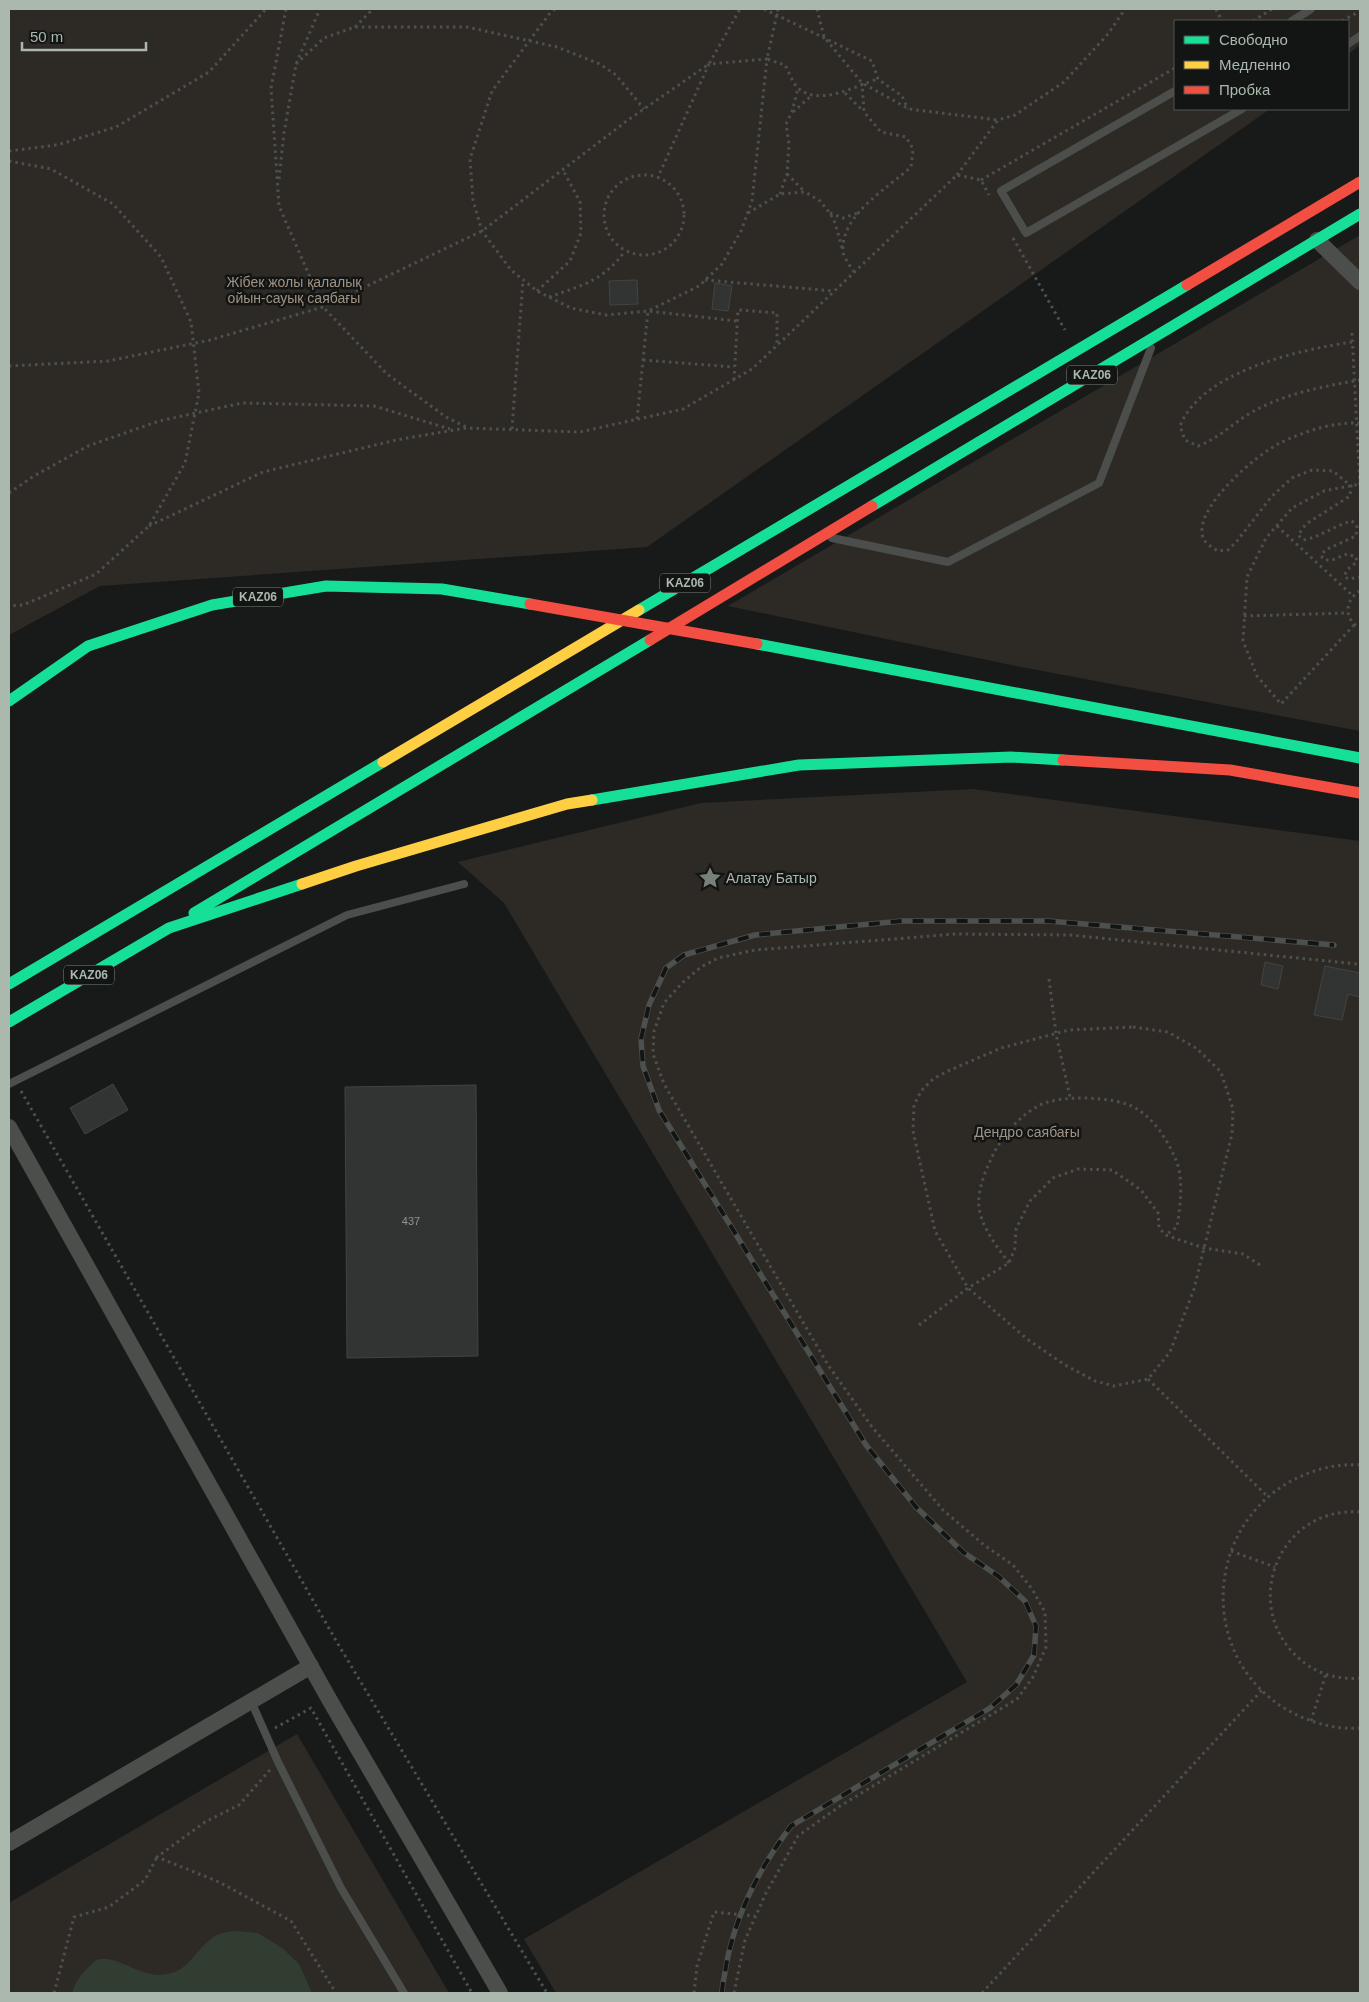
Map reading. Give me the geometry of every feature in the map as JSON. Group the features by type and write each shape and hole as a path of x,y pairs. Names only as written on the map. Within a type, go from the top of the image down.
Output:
{"main road":[{"name":"KАZ06","path":"9,1022 823,536 1360,182"},
{"name":"KАZ06","path":"9,984 1107,349 1154,338 1360,214"},
{"name":"KАZ06","path":"9,701 88,646 212,605 326,586 442,589 757,644 1360,758"},
{"name":"KАZ06","path":"169,928 356,866 567,804 799,765 1010,757 1230,770 1360,793"}],"street":[{"path":"1317,240 1360,282"},
{"path":"9,1127 311,1666 500,1993"},
{"path":"9,1843 311,1666"}],"lane":[{"path":"1294,20 1311,9"},
{"path":"1349,43 1360,36"},
{"path":"1174,93 1001,190 1026,233 1240,110"},
{"path":"823,536 948,562 1099,483 1154,338"},
{"path":"12,1082 347,915 464,884"},
{"path":"252,1701 278,1762 341,1888 404,1993"}],"path":[{"path":"9,151 57,144 116,127 209,72 266,9"},
{"path":"286,9 271,88 279,206 323,307 387,374 446,417 466,428"},
{"path":"278,190 284,133 296,64 320,9"},
{"path":"355,27 373,9"},
{"path":"555,9 550,12 492,91 470,159 473,200 482,231 512,270 523,280 537,291 571,308 606,315 648,311 737,321"},
{"path":"658,177 709,64 740,9"},
{"path":"764,9 872,61 878,79 902,96 908,109"},
{"path":"648,311 699,286 722,264 741,231 752,201 767,59 778,9"},
{"path":"817,9 824,37 862,83 908,109 998,120 1015,116 1064,82 1108,34 1125,9"},
{"path":"1255,20 1272,9"},
{"path":"1344,20 1360,11"},
{"path":"296,64 324,38 355,27 467,27 557,47 600,64 616,75 644,109"},
{"path":"9,366 108,361 194,344 323,307 482,231 644,109 709,64 767,59 785,65 798,88 811,96"},
{"path":"957,175 981,180 1174,69"},
{"path":"792,112 811,96 845,92 862,83 878,79"},
{"path":"862,83 864,112"},
{"path":"780,194 787,174 790,144 786,124 792,112 798,88"},
{"path":"843,253 847,233 859,213 874,197 895,182 911,167 913,149 906,137 881,132 845,92"},
{"path":"9,606 23,605 96,574 149,526 263,472 396,440 452,430 466,428 580,432 683,409 752,369 957,175 998,120"},
{"path":"9,161 50,169 113,204 162,257 191,322 199,393 195,413 184,463 149,526"},
{"path":"537,291 570,261 581,233 580,202 563,170"},
{"path":"644,174 658,177 670,184 681,200 684,209 682,228 671,244 663,250 645,255 626,251 611,238 606,229 604,220 606,200 611,192 625,179 644,174"},
{"path":"787,174 805,192 820,201 830,213 835,223 843,253 854,272"},
{"path":"981,180 990,197"},
{"path":"747,214 780,194 805,192"},
{"path":"830,213 843,218 859,213"},
{"path":"1009,230 1065,330"},
{"path":"548,297 592,283 615,265 626,251"},
{"path":"512,429 523,280"},
{"path":"705,280 834,291"},
{"path":"734,380 738,310 777,313 778,345"},
{"path":"637,419 648,311"},
{"path":"1352,333 1354,381 1359,423 1360,485 1324,491 1292,508 1266,538 1248,576 1244,616 1244,641 1257,676 1281,704 1354,625"},
{"path":"1352,342 1317,347 1275,358 1235,376 1200,397 1185,414 1180,426 1185,440 1198,446 1212,441 1246,416 1279,398 1314,388 1360,380"},
{"path":"643,360 734,367"},
{"path":"9,493 34,476 88,446 158,421 242,403 374,406 452,430"},
{"path":"1359,423 1346,422 1312,430 1279,444 1244,467 1220,493 1204,518 1202,532 1206,544 1218,551 1228,550 1272,496 1292,478 1312,470 1333,471 1350,486 1350,496 1306,524 1298,535 1304,540 1315,538 1352,521 1357,527 1356,536 1326,550 1321,556 1325,560 1332,560 1347,554 1356,557 1356,562 1348,568 1344,576 1348,579 1360,578"},
{"path":"1276,526 1353,596"},
{"path":"1360,591 1353,596 1347,613 1354,625 1360,628"},
{"path":"1244,616 1347,613"},
{"path":"734,1993 745,1940 766,1893 798,1836 840,1806 1017,1699 1033,1677 1046,1647 1045,1612 1032,1589 1013,1565 984,1545 943,1510 872,1427 828,1365 664,1084 654,1054 654,1031 664,1003 682,983 701,967 718,958 755,950 956,934 1070,935 1357,964"},
{"path":"1049,979 1056,1034 1070,1097"},
{"path":"1133,1027 1168,1032 1196,1048 1221,1072 1234,1109 1232,1134 1204,1248 1194,1289 1170,1352 1148,1379 1114,1386 1095,1381 1065,1365 1027,1339 968,1288 935,1231 913,1131 914,1105 921,1091 933,1078 1001,1048 1069,1030 1133,1027"},
{"path":"12,1082 338,1644 547,1993"},
{"path":"1009,1262 994,1243 980,1212 981,1182 993,1152 1017,1121 1040,1105 1070,1097 1102,1098 1137,1108 1159,1129 1177,1161 1182,1197 1177,1227 1166,1235"},
{"path":"919,1325 968,1288 1009,1262 1015,1248 1016,1229 1030,1201 1053,1178 1078,1168 1112,1170 1141,1190 1158,1213 1159,1228 1166,1235 1204,1248 1243,1254 1260,1265"},
{"path":"1148,1379 1268,1497"},
{"path":"1360,1465 1335,1466 1317,1470 1299,1477 1268,1497 1243,1526 1231,1551 1224,1578 1223,1597 1228,1634 1244,1668 1262,1690 1283,1708 1311,1721 1336,1727 1360,1728"},
{"path":"1360,1512 1338,1513 1311,1523 1289,1542 1274,1567 1271,1581 1271,1610 1281,1637 1299,1659 1311,1668 1326,1674 1338,1677 1360,1678"},
{"path":"1231,1551 1274,1567"},
{"path":"1311,1721 1326,1674"},
{"path":"982,1993 1262,1690"},
{"path":"266,1733 311,1708 472,1993"},
{"path":"54,1993 74,1917 109,1907 145,1880 157,1857 205,1822 239,1805 278,1762"},
{"path":"157,1857 219,1882 291,1922 336,1993"},
{"path":"694,1993 697,1966 714,1912 755,1916"}],"green space":[{"name":"Жібек жолы қалалық ойын-сауық саябағы","path":"9,9 1360,9 1360,45 1349,53 1349,20 1174,20 1174,110 1269,110 647,547 100,586 9,635"},
{"path":"1360,235 1360,731 1011,665 728,606"},
{"name":"Дендро саябағы","path":"973,789 1360,841 1360,1993 556,1993 524,1939 967,1682 504,903 458,862 701,803"},
{"path":"297,1734 449,1993 9,1993 9,1903"}],"shaded area":[{"path":"235,1931 258,1933 282,1948 299,1964 312,1993 72,1993 80,1976 95,1961 100,1959 113,1960 152,1974 169,1974 177,1971 190,1961 213,1937"}],"building":[{"path":"637,280 638,304 610,305 609,281"},
{"path":"715,283 732,286 728,311 712,309"},
{"path":"1265,962 1283,966 1278,989 1261,985"},
{"path":"1325,966 1360,973 1360,997 1348,994 1342,1020 1314,1015"},
{"path":"113,1084 128,1110 85,1134 70,1108"},
{"path":"476,1085 478,1356 347,1358 345,1087"}],"railway":[{"path":"722,1993 730,1947 742,1911 759,1875 791,1826 990,1708 1016,1685 1034,1655 1036,1626 1025,1601 998,1576 963,1552 916,1507 866,1445 659,1110 643,1066 641,1039 649,1005 666,968 684,955 755,935 902,921 1048,921 1334,945"}],"traffic: fast":[{"path":"872,506 1360,214"},
{"path":"639,610 1187,285"},
{"path":"9,701 88,646 212,605 326,586 442,589 530,604"},
{"path":"194,913 650,640"},
{"path":"757,644 1360,758"},
{"path":"592,800 799,765 1011,757 1063,760"},
{"path":"9,984 383,762"},
{"path":"9,1022 169,928 302,884"}],"traffic: slow":[{"path":"383,762 639,610"},
{"path":"302,884 356,866 567,804 592,800"}],"traffic: jam":[{"path":"1187,285 1360,182"},
{"path":"650,640 872,506"},
{"path":"530,604 757,644"},
{"path":"1063,760 1230,770 1360,793"}],"place":[{"name":"Алатау Батыр","path":"710,878"}]}
